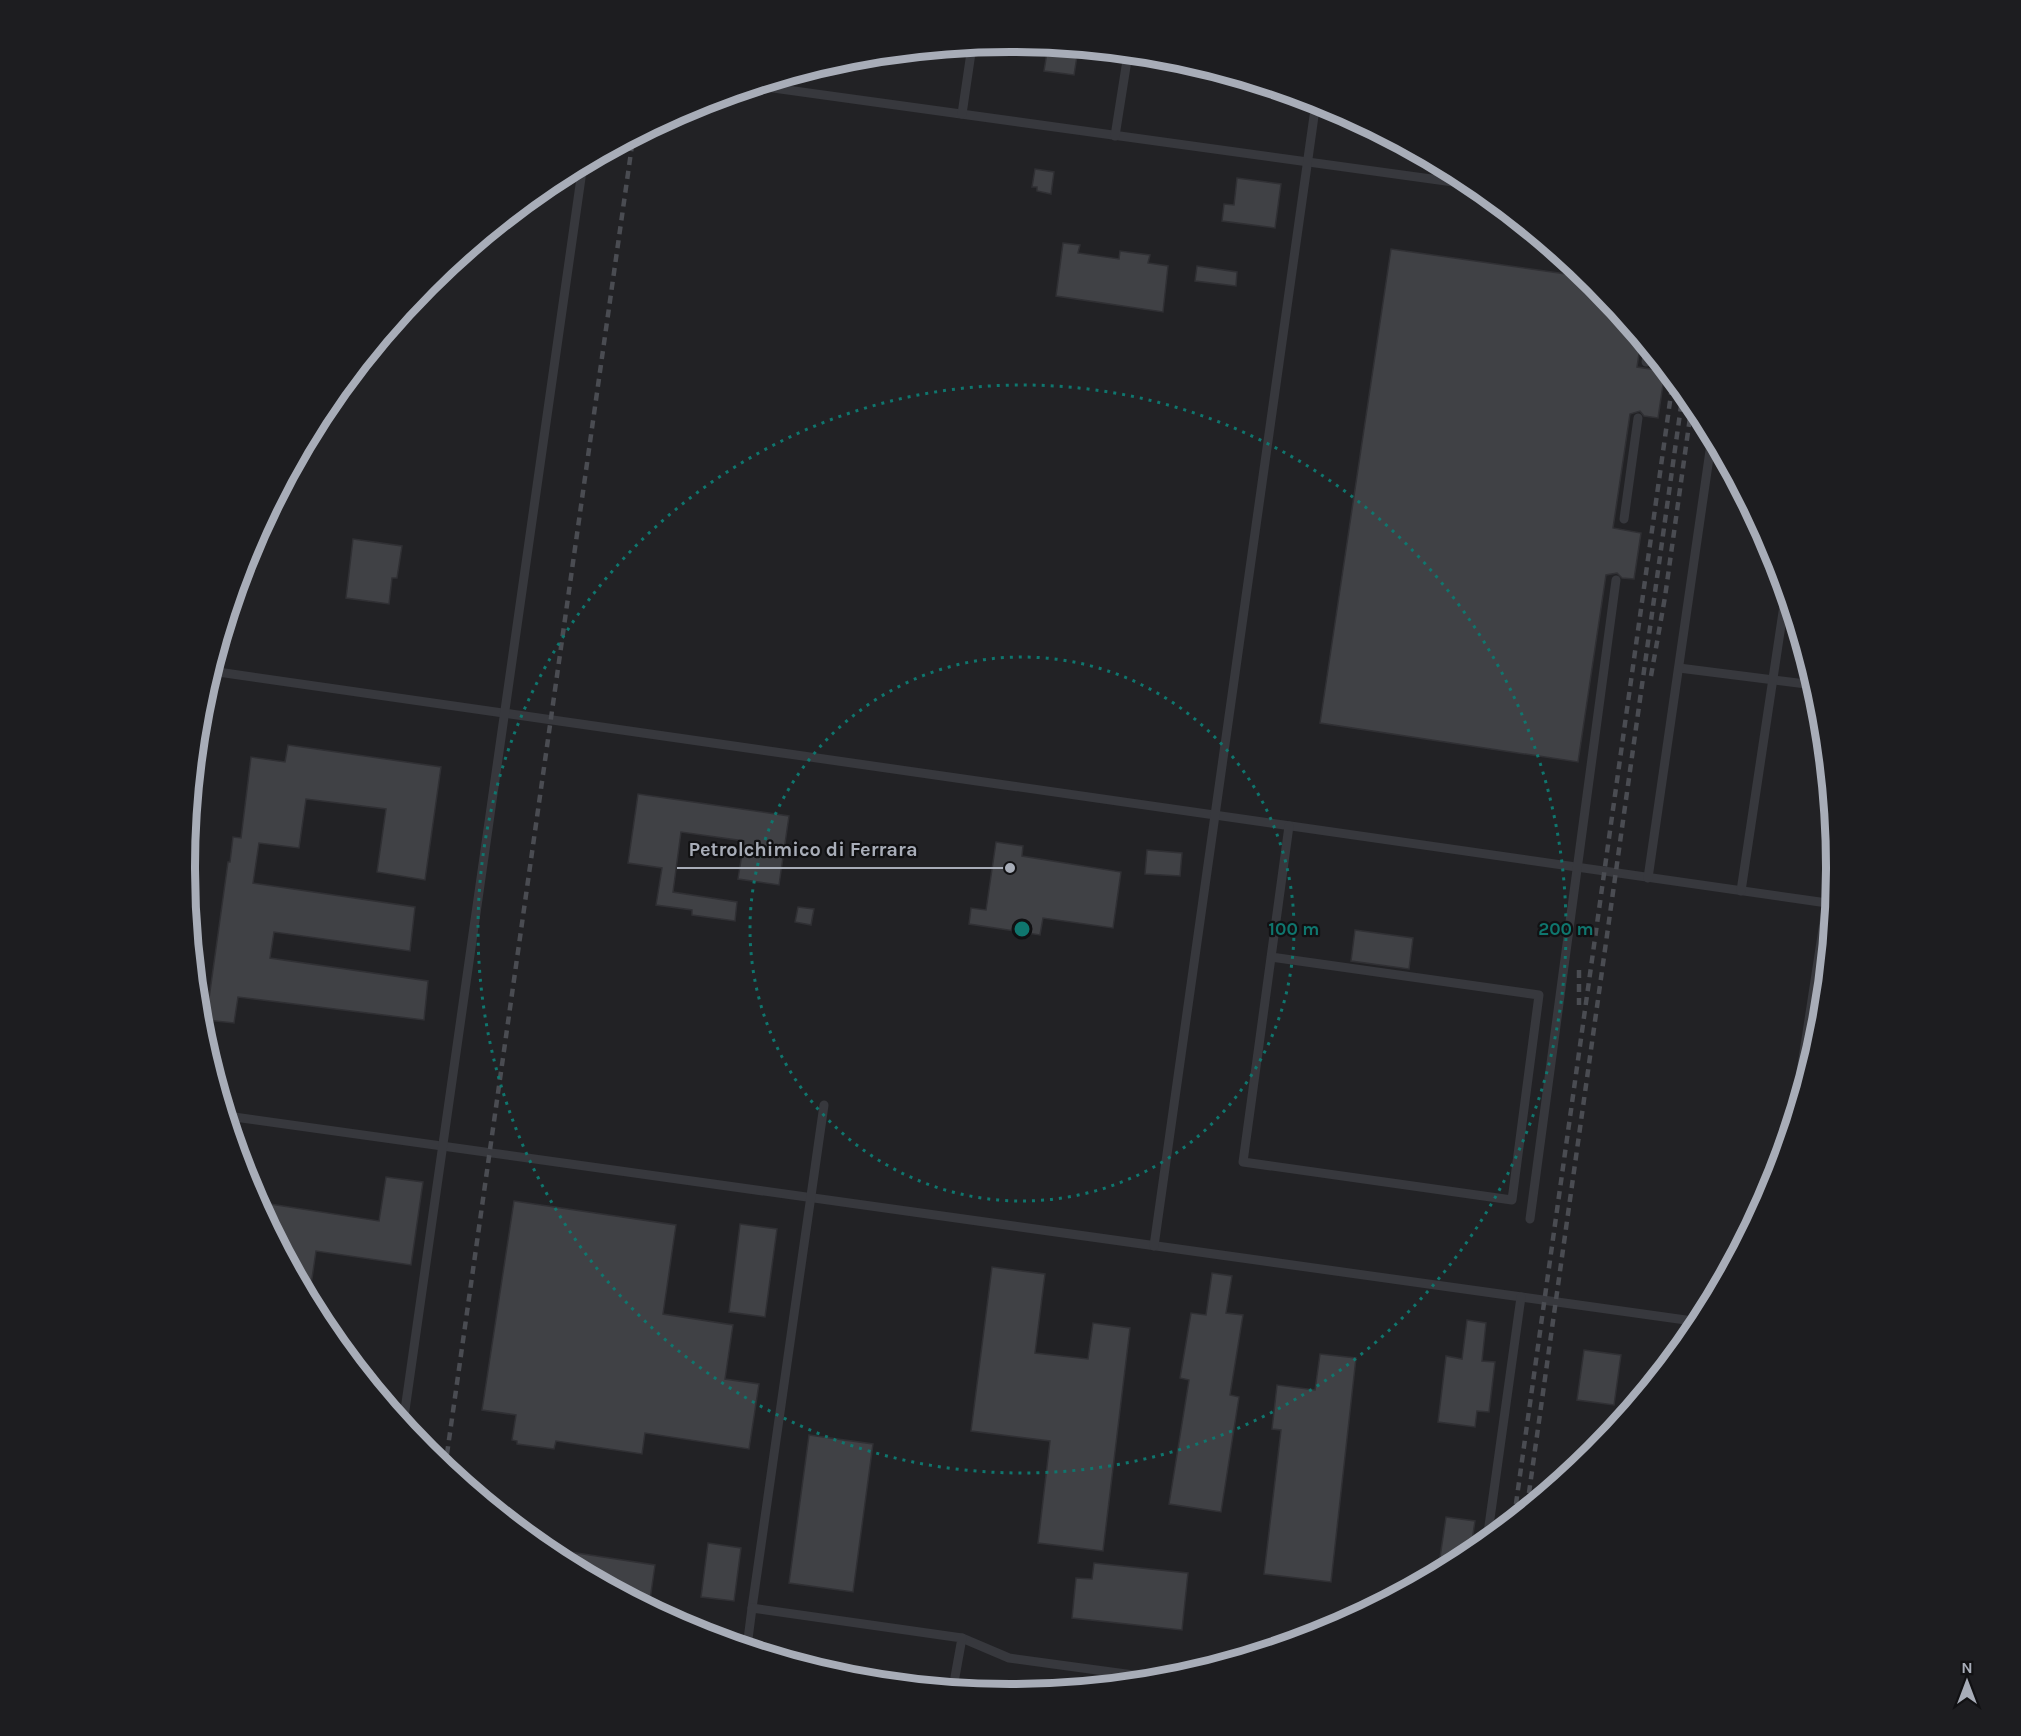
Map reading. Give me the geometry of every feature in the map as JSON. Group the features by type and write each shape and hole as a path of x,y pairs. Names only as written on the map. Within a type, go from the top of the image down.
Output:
{"lane":[{"path":"962,114 971,53"},
{"path":"1115,136 1127,61"},
{"path":"773,88 1451,182"},
{"path":"1155,1246 1315,112"},
{"path":"404,1414 582,174"},
{"path":"1624,519 1638,418"},
{"path":"1648,878 1710,449"},
{"path":"1530,1219 1616,580"},
{"path":"1741,891 1784,608"},
{"path":"1679,668 1804,684"},
{"path":"219,672 1825,903"},
{"path":"1271,957 1539,995 1512,1200 1243,1162 1271,957 1289,826"},
{"path":"1804,1055 1824,925"},
{"path":"748,1640 825,1105"},
{"path":"234,1117 1689,1321"},
{"path":"1489,1528 1521,1297"},
{"path":"752,1608 962,1638 1009,1658 1131,1675"},
{"path":"954,1682 962,1638"}],"shaded area":[{"path":"1010,52 1117,59 1222,80 1273,96 1323,115 1418,162 1464,190 1548,255 1624,330 1657,372 1689,415 1742,507 1783,606 1798,657 1819,762 1826,868 1819,974 1798,1079 1783,1130 1742,1229 1717,1276 1689,1321 1624,1406 1587,1445 1507,1515 1464,1546 1371,1599 1323,1621 1222,1656 1117,1677 1064,1682 1010,1684 904,1677 799,1656 748,1640 698,1621 603,1574 557,1546 473,1481 397,1406 364,1364 332,1321 279,1229 238,1130 223,1079 202,974 197,921 195,868 202,762 223,657 238,606 279,507 304,460 332,415 397,330 434,291 514,221 557,190 650,137 698,115 799,80 904,59 957,54"}],"building":[{"path":"1047,53 1077,55 1074,75 1044,71"},
{"path":"1035,169 1054,172 1051,194 1037,191 1037,187 1032,187"},
{"path":"1237,178 1281,184 1275,228 1222,221 1224,204 1234,205"},
{"path":"1063,243 1080,245 1078,253 1119,259 1120,251 1150,255 1148,263 1168,266 1163,312 1056,296"},
{"path":"1391,249 1569,274 1624,330 1640,350 1637,367 1655,370 1664,381 1658,418 1644,416 1640,411 1630,414 1613,528 1641,533 1634,579 1622,578 1617,573 1606,575 1578,762 1320,723"},
{"path":"1197,266 1237,272 1236,286 1195,281"},
{"path":"353,539 402,546 397,578 392,578 389,604 346,598"},
{"path":"288,745 441,767 425,880 377,872 386,809 306,799 299,848 259,843 253,883 415,907 410,951 274,932 270,958 428,981 424,1020 238,997 234,1023 210,1020 208,1008 228,862 230,862 233,837 241,838 251,757 285,762"},
{"path":"638,794 789,816 779,885 738,879 744,841 681,832 673,892 737,902 735,921 692,915 692,910 656,905 662,868 628,863"},
{"path":"996,842 1023,846 1022,856 1121,872 1113,928 1043,918 1040,935 969,924 971,908 986,910"},
{"path":"1147,850 1182,853 1180,876 1145,874"},
{"path":"798,907 814,909 811,925 795,922"},
{"path":"1355,930 1413,938 1409,969 1351,961"},
{"path":"386,1177 423,1182 411,1265 316,1251 311,1287 268,1204 379,1221"},
{"path":"514,1201 676,1225 663,1314 733,1325 725,1379 759,1384 749,1449 645,1433 642,1454 556,1441 554,1449 517,1444 517,1441 512,1440 516,1415 482,1410"},
{"path":"740,1224 777,1229 765,1317 729,1312"},
{"path":"992,1267 1045,1274 1035,1353 1088,1359 1093,1323 1130,1328 1103,1551 1038,1543 1050,1441 971,1431"},
{"path":"1212,1273 1232,1276 1226,1313 1243,1315 1230,1395 1239,1397 1221,1512 1169,1504 1189,1380 1180,1378 1191,1313 1206,1315"},
{"path":"1467,1320 1486,1323 1482,1361 1495,1362 1489,1412 1477,1411 1475,1427 1438,1422 1446,1356 1462,1359"},
{"path":"1584,1350 1621,1355 1614,1405 1577,1400"},
{"path":"1320,1354 1356,1358 1331,1582 1264,1574 1281,1430 1272,1429 1277,1385 1315,1390"},
{"path":"809,1435 873,1444 853,1592 789,1583"},
{"path":"1446,1517 1475,1521 1472,1540 1439,1561"},
{"path":"708,1543 741,1548 734,1601 701,1597"},
{"path":"566,1551 655,1565 650,1599"},
{"path":"1094,1563 1188,1573 1182,1630 1072,1618 1076,1578 1092,1579"}],"railway":[{"path":"447,1457 632,147"},
{"path":"1515,1508 1671,391"},
{"path":"1528,1497 1681,405"},
{"path":"1651,676 1665,597 1690,417"},
{"path":"1579,970 1579,1005"}],"place":[{"name":"Petrolchimico di Ferrara","path":"1010,868"}]}
